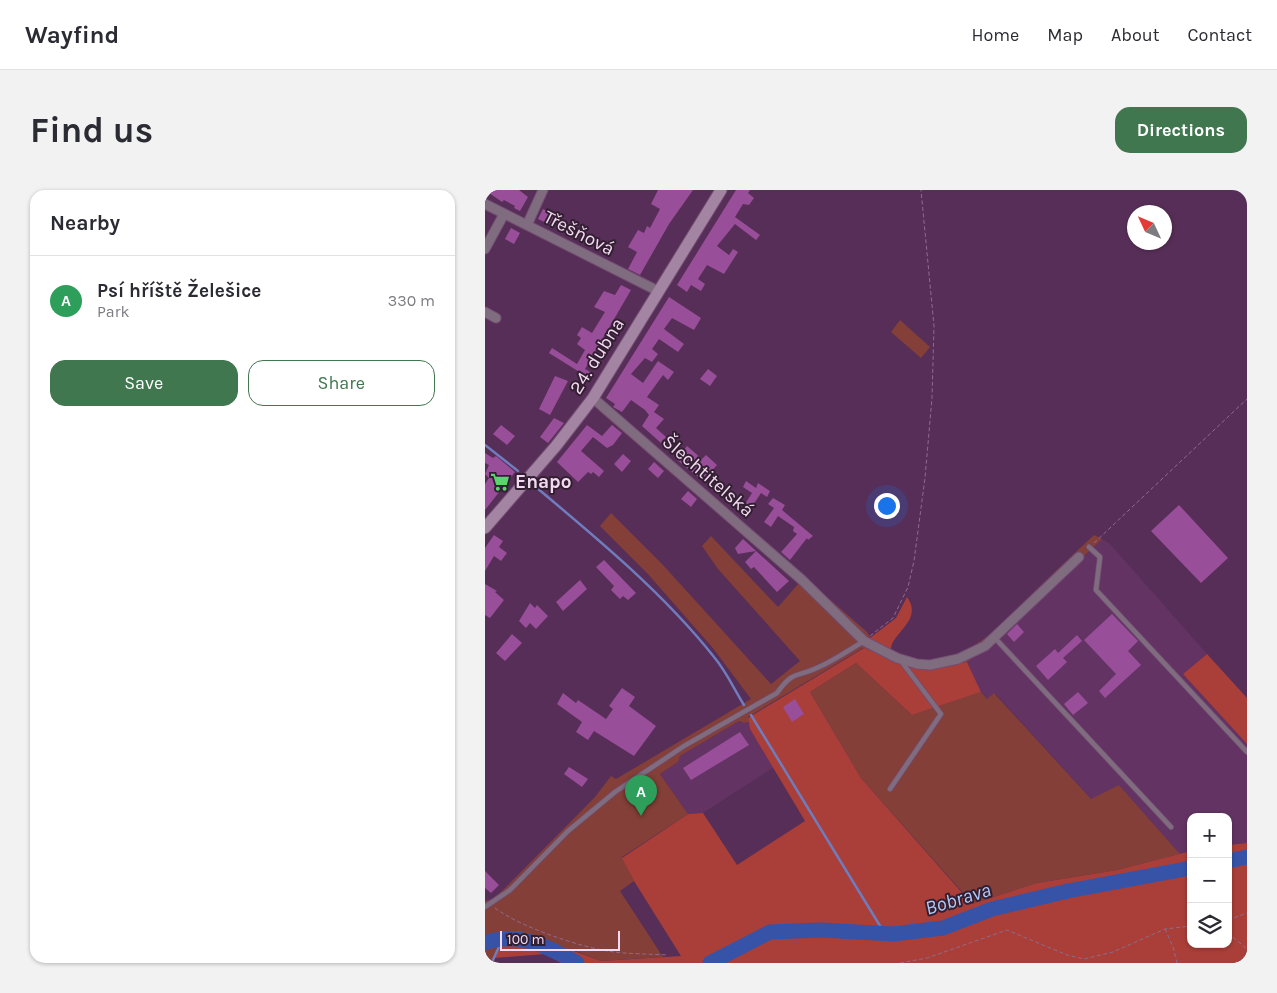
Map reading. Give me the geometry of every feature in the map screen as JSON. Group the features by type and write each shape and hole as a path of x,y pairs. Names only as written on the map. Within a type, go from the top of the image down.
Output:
{"main road":[{"name":"24. dubna","path":"485,528 556,446 593,398 721,190"}],"street":[{"path":"527,225 543,190"},
{"name":"Třešňová","path":"485,204 658,291"},
{"path":"485,249 504,214"},
{"path":"485,312 496,318"},
{"name":"Šlechtitelská","path":"593,398 802,580 853,628 864,641 900,660 930,665 958,659 985,646 1079,557"}],"lane":[{"path":"1089,547 1100,557 1096,590 1247,752"},
{"path":"994,637 1171,826"},
{"path":"485,907 510,890 569,831 615,792 684,746 777,693 787,679 795,674 817,668 864,641"},
{"path":"890,789 941,714 911,677 900,660"}],"path":[{"path":"864,641 893,618 907,587 914,561 932,398 934,326 921,190"},
{"path":"1089,547 1247,399"},
{"path":"491,904 508,918 585,946 613,952 668,955"},
{"path":"1232,919 1247,914"},
{"path":"900,963 927,958 1007,930 1059,952 1084,959 1113,952 1165,929 1187,926"},
{"path":"1165,929 1177,963"},
{"path":"1232,936 1247,949"}],"shaded area":[{"path":"900,320 930,347 921,358 891,332"},
{"path":"601,399 867,632 872,639 912,658 932,661 951,657 969,649 1003,623 1094,535 1102,539 990,646 967,662 917,669 863,648 748,717 749,722 739,721 680,756 678,762 660,774 688,814 622,857 634,881 620,891 663,957 601,961 573,950 501,932 494,963 485,963 485,901 493,899 504,889 595,797 611,776 616,779 751,699 712,647 647,573 600,526 611,513 663,565 771,684 800,661 718,569 702,546 711,536 778,607 799,583 598,410"},
{"path":"1102,539 1110,544 1207,654 1183,674 1247,744 1247,843 1232,845 1232,813 1187,813 1187,852 1180,854 1119,785 1092,800 995,693 987,699 981,692 967,662 991,646"},
{"path":"907,597 912,613 892,643 891,649 874,642 870,638 896,618"},
{"path":"864,648 917,669 967,662 981,692 912,715 856,663 810,692 861,778 972,904 1037,883 1117,870 1187,852 1187,948 1232,948 1232,845 1247,843 1247,963 561,963 545,954 495,958 501,931 520,931 601,961 681,956 634,881 622,858 688,814 703,813 737,865 805,821 750,729 748,718"},
{"path":"1207,654 1247,698 1247,744 1183,674"},
{"path":"856,663 912,715 981,692 987,699 994,693 1091,799 1119,785 1180,854 1117,870 1037,883 973,904 861,778 810,692"},
{"path":"739,721 749,722 750,729 774,767 703,813 688,814 660,774 678,762 680,756"}],"building":[{"path":"485,190 519,190 528,197 520,211 514,208 515,206 504,200 502,202"},
{"path":"658,190 693,190 669,224 640,275 628,269 637,252 628,247 638,230 644,233 647,226 650,228 660,209 651,204"},
{"path":"736,190 750,190 748,193 754,198 749,205 743,204 735,217 760,235 756,240 735,224 717,246 729,255 733,249 738,252 724,274 707,265 698,279 705,284 701,291 691,285 687,292 677,285"},
{"path":"543,209 558,217 551,225 538,219"},
{"path":"511,228 520,233 514,244 505,239"},
{"path":"621,285 631,290 585,369 592,373 589,378 549,353 552,348 577,364 585,350 577,344 581,338 577,335 582,327 592,333 605,312 594,307 604,291 615,295"},
{"path":"669,297 701,318 694,330 672,318 664,329 684,344 678,352 659,339 652,349 658,354 652,362 645,358 631,374 643,383 658,361 674,372 668,380 663,375 647,397 659,405 654,412 664,419 656,428 666,437 661,443 642,426 649,415 645,410 631,400 622,412 613,407 615,404 606,398"},
{"path":"708,369 717,376 710,386 700,379"},
{"path":"555,376 568,381 550,415 539,409"},
{"path":"554,418 564,423 548,443 540,437"},
{"path":"501,425 515,436 507,445 493,434"},
{"path":"587,425 602,436 612,425 622,433 613,445 607,448 593,437 581,451 604,471 599,477 593,472 591,474 588,472 578,482 557,462"},
{"path":"687,446 702,459 706,455 717,465 703,481 676,459"},
{"path":"485,453 493,458 496,456 515,472 485,510 485,484 489,478 485,474 489,465 485,463"},
{"path":"623,454 631,461 622,472 614,464"},
{"path":"654,462 664,471 658,478 648,469"},
{"path":"746,481 756,488 758,483 770,491 767,497 761,493 751,508 745,504 752,493 743,487"},
{"path":"688,491 697,499 691,507 681,499"},
{"path":"773,498 785,505 782,510 813,536 808,540 807,538 790,560 781,552 797,534 793,531 794,527 778,516 771,527 764,522 774,508 768,504"},
{"path":"1179,505 1228,558 1201,583 1151,531"},
{"path":"494,535 503,541 499,547 507,553 501,561 494,556 485,571 485,548"},
{"path":"743,539 789,581 777,592 754,567 751,569 745,562 756,551 738,554 735,548"},
{"path":"604,560 636,593 628,600 623,596 620,599 611,590 614,586 596,567"},
{"path":"580,580 587,589 563,611 556,602"},
{"path":"485,584 497,591 495,592 504,600 490,618 485,615"},
{"path":"530,603 535,608 537,605 548,616 536,629 530,623 526,628 519,621"},
{"path":"1112,614 1138,641 1128,651 1141,665 1105,698 1099,691 1116,674 1084,640"},
{"path":"1017,624 1024,632 1014,642 1007,634"},
{"path":"512,634 522,643 505,661 496,653"},
{"path":"1077,635 1082,641 1063,658 1067,662 1048,680 1036,666 1055,649 1058,653"},
{"path":"622,688 635,697 629,706 656,726 634,756 594,731 588,740 576,732 582,722 557,704 563,693 576,703 578,700 606,719 613,709 609,706"},
{"path":"1078,692 1088,703 1073,715 1064,704"},
{"path":"795,699 804,714 792,722 783,707"},
{"path":"740,732 749,745 691,780 683,768"},
{"path":"569,767 588,779 582,787 564,774"},
{"path":"485,871 499,885 491,893 485,888"}],"waterway":[{"path":"485,445 518,471"},
{"path":"537,488 607,547 674,611 718,662 744,705"},
{"path":"751,715 885,934"},
{"name":"Bobrava","path":"1232,860 1247,857"},
{"name":"Bobrava","path":"710,963 770,932 821,930 893,934 943,928 992,909 1068,891 1187,869"},
{"name":"Bobrava","path":"485,943 509,939 533,942 577,963"},
{"path":"493,960 502,940"}],"place":[{"name":"Enapo","path":"500,482"},
{"name":"Psí hříště Želešice","path":"641,816"}]}
